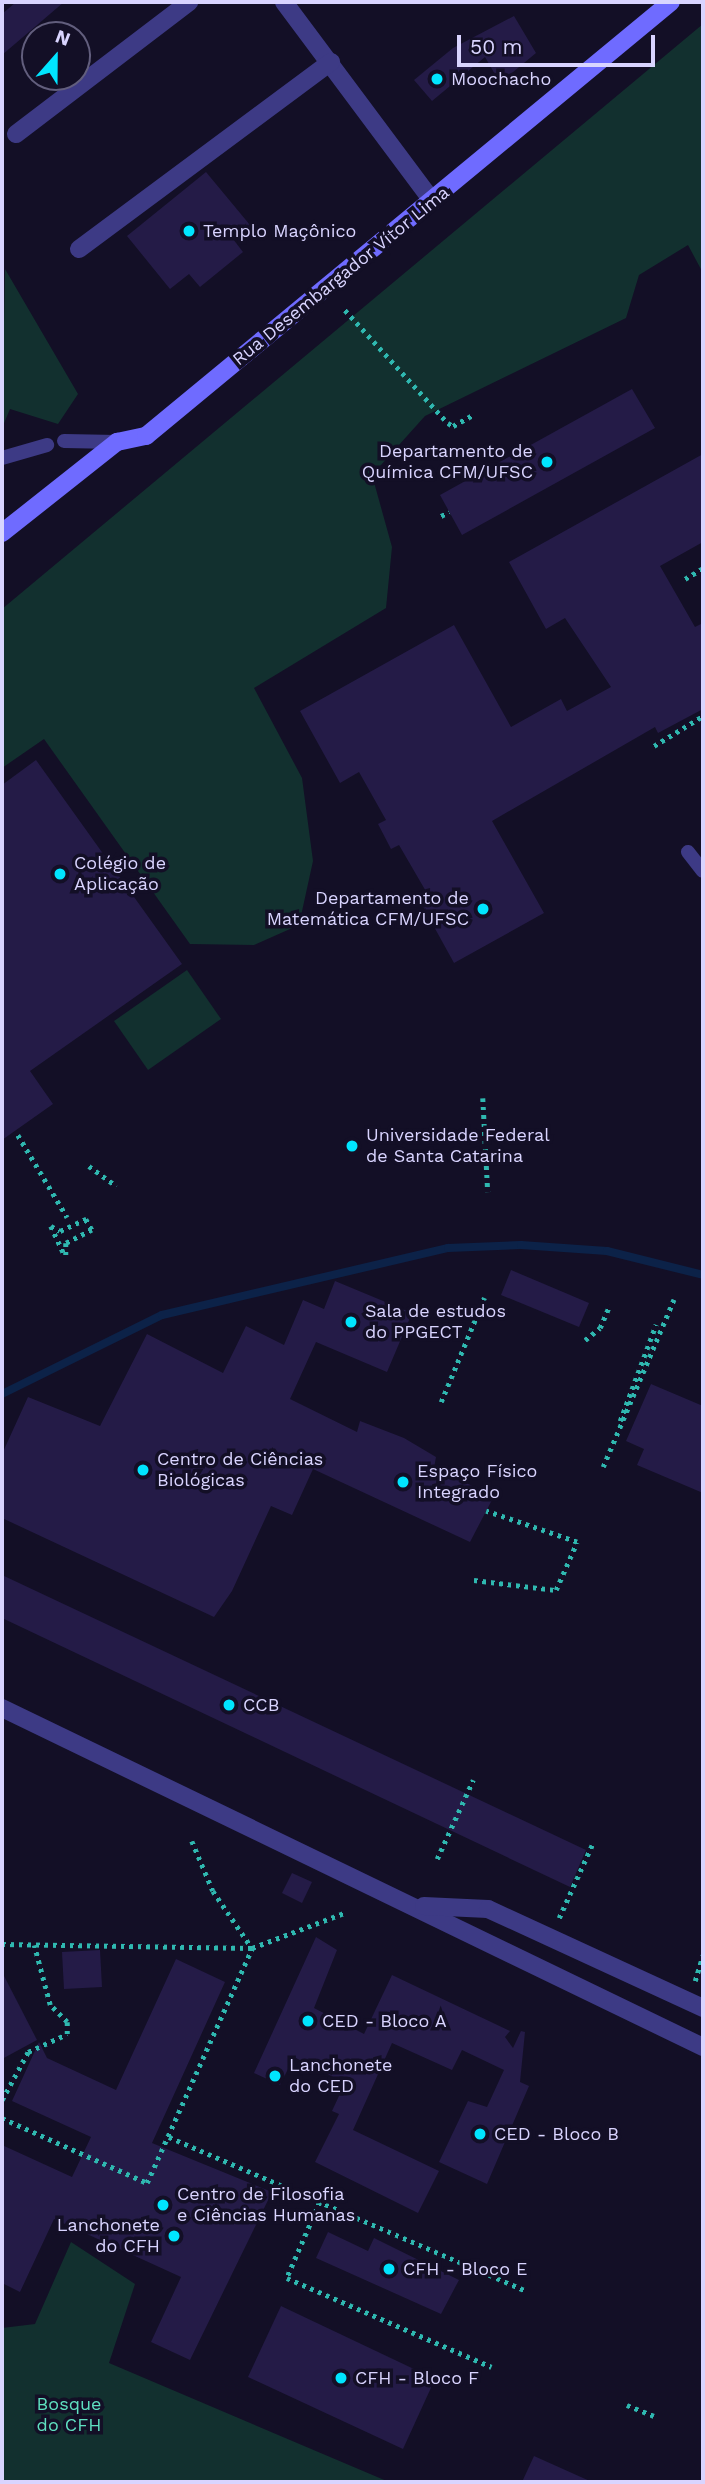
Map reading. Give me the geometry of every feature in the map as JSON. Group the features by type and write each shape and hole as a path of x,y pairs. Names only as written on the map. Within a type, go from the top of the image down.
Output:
{"main road":[{"name":"Rua Desembargador Vítor Lima","path":"2,533 117,443 146,436 433,202 671,2"}],"street":[{"path":"16,134 189,2"},
{"path":"284,2 433,202"},
{"path":"79,249 331,62"},
{"path":"2,1708 415,1905 703,2047"},
{"path":"415,1905 488,1909 703,2008"}],"lane":[{"path":"64,440 117,443"},
{"path":"2,458 47,445"},
{"path":"688,852 703,871"}],"path":[{"path":"345,310 448,423 453,426 471,416"},
{"path":"441,516 449,512"},
{"path":"685,579 703,568"},
{"path":"654,746 703,716"},
{"path":"483,1098 488,1192"},
{"path":"18,1135 67,1217"},
{"path":"89,1166 117,1186"},
{"path":"86,1219 92,1230 66,1242 65,1256 51,1226 60,1231 86,1219"},
{"path":"441,1402 484,1298"},
{"path":"603,1467 674,1299"},
{"path":"586,1340 600,1328 610,1305"},
{"path":"620,1425 623,1404 656,1324"},
{"path":"474,1580 556,1590 577,1542 486,1511"},
{"path":"437,1859 472,1780"},
{"path":"192,1841 213,1891 252,1948"},
{"path":"559,1918 592,1844"},
{"path":"2,1944 252,1948 344,1913"},
{"path":"2,2100 28,2052 67,2034 67,2022 50,2005 34,1945"},
{"path":"2,2118 148,2183 252,1948"},
{"path":"695,1982 703,1955"},
{"path":"169,2137 526,2291"},
{"path":"320,2202 287,2278 492,2367"},
{"path":"626,2405 653,2416"}],"green space":[{"path":"703,24 703,273 688,245 639,275 626,318 425,416 372,475 392,547 386,608 254,688 302,778 313,861 299,925 254,945 190,944 44,739 2,768 2,609"},
{"path":"5,269 78,394 58,424 10,409 2,428"},
{"path":"187,970 221,1019 148,1070 114,1021"},
{"name":"Bosque do CFH","path":"71,2242 135,2284 109,2363 389,2482 2,2482 2,2328 35,2324"}],"building":[{"path":"16,2 64,2 42,21 21,21 21,39 2,55 2,14"},
{"path":"514,16 536,53 500,83 485,57 432,101 414,80 453,48"},
{"name":"Templo Maçônico","path":"206,172 250,225 233,239 243,252 200,287 189,274 170,289 127,236"},
{"name":"Departamento de Química CFM/UFSC","path":"632,389 655,428 462,535 440,495"},
{"path":"703,454 703,542 660,566 695,627 703,623 703,709 658,733 655,727 492,821 544,913 454,963 422,905 431,900 399,845 391,849 378,824 386,820 359,772 340,783 300,711 454,625 511,727 561,699 567,711 611,687 565,618 546,629 509,562"},
{"name":"Colégio de Aplicação","path":"36,760 182,964 30,1071 53,1104 2,1140 2,785"},
{"path":"511,1270 589,1303 579,1327 501,1295"},
{"name":"Centro de Ciências Biológicas","path":"335,1281 412,1313 387,1372 316,1342 290,1399 357,1432 360,1421 404,1438 436,1457 434,1468 494,1496 470,1542 313,1469 292,1515 271,1506 232,1591 214,1617 2,1518 2,1454 28,1397 100,1426 147,1334 223,1373 246,1326 284,1345 303,1300 324,1309"},
{"path":"651,1384 703,1406 703,1493 637,1465 644,1449 626,1441"},
{"name":"CCB","path":"2,1575 586,1850 570,1887 2,1618"},
{"path":"292,1873 312,1882 302,1903 282,1893"},
{"path":"316,1937 337,1950 314,2008 364,2034 392,1975 510,2031 505,2037 513,2048 521,2031 525,2032 520,2082 529,2086 487,2184 439,2162 468,2101 487,2107 504,2070 462,2050 452,2070 392,2043 353,2130 439,2171 418,2213 315,2162 339,2114 332,2111 345,2083 294,2057 280,2085 254,2073"},
{"path":"100,1950 102,1987 64,1989 62,1952"},
{"name":"Centro de Filosofia e Ciências Humanas","path":"176,1959 225,1982 152,2143 272,2192 190,2360 151,2342 181,2277 54,2219 20,2292 2,2283 2,2145 72,2177 91,2137 12,2101 39,2042 47,2058 116,2090"},
{"path":"2,1972 37,2040 2,2059"},
{"name":"CFH - Bloco E","path":"328,2232 368,2251 374,2238 459,2280 441,2314 316,2258"},
{"name":"CFH - Bloco F","path":"281,2306 435,2379 403,2449 248,2377"},
{"path":"534,2456 592,2482 522,2482"}],"waterway":[{"path":"2,1394 162,1315 448,1248 521,1245 607,1251 703,1275"}],"place":[{"name":"Moochacho","path":"437,79"},
{"name":"Templo Maçônico","path":"189,231"},
{"name":"Departamento de Química CFM/UFSC","path":"547,462"},
{"name":"Colégio de Aplicação","path":"60,874"},
{"name":"Departamento de Matemática CFM/UFSC","path":"483,909"},
{"name":"Universidade Federal de Santa Catarina","path":"352,1146"},
{"name":"Sala de estudos do PPGECT","path":"351,1322"},
{"name":"Centro de Ciências Biológicas","path":"143,1470"},
{"name":"Espaço Físico Integrado","path":"403,1482"},
{"name":"CCB","path":"229,1705"},
{"name":"CED - Bloco A","path":"308,2021"},
{"name":"Lanchonete do CED","path":"275,2076"},
{"name":"CED - Bloco B","path":"480,2134"},
{"name":"Centro de Filosofia e Ciências Humanas","path":"163,2205"},
{"name":"Lanchonete do CFH","path":"174,2236"},
{"name":"CFH - Bloco E","path":"389,2269"},
{"name":"CFH - Bloco F","path":"341,2378"}]}
